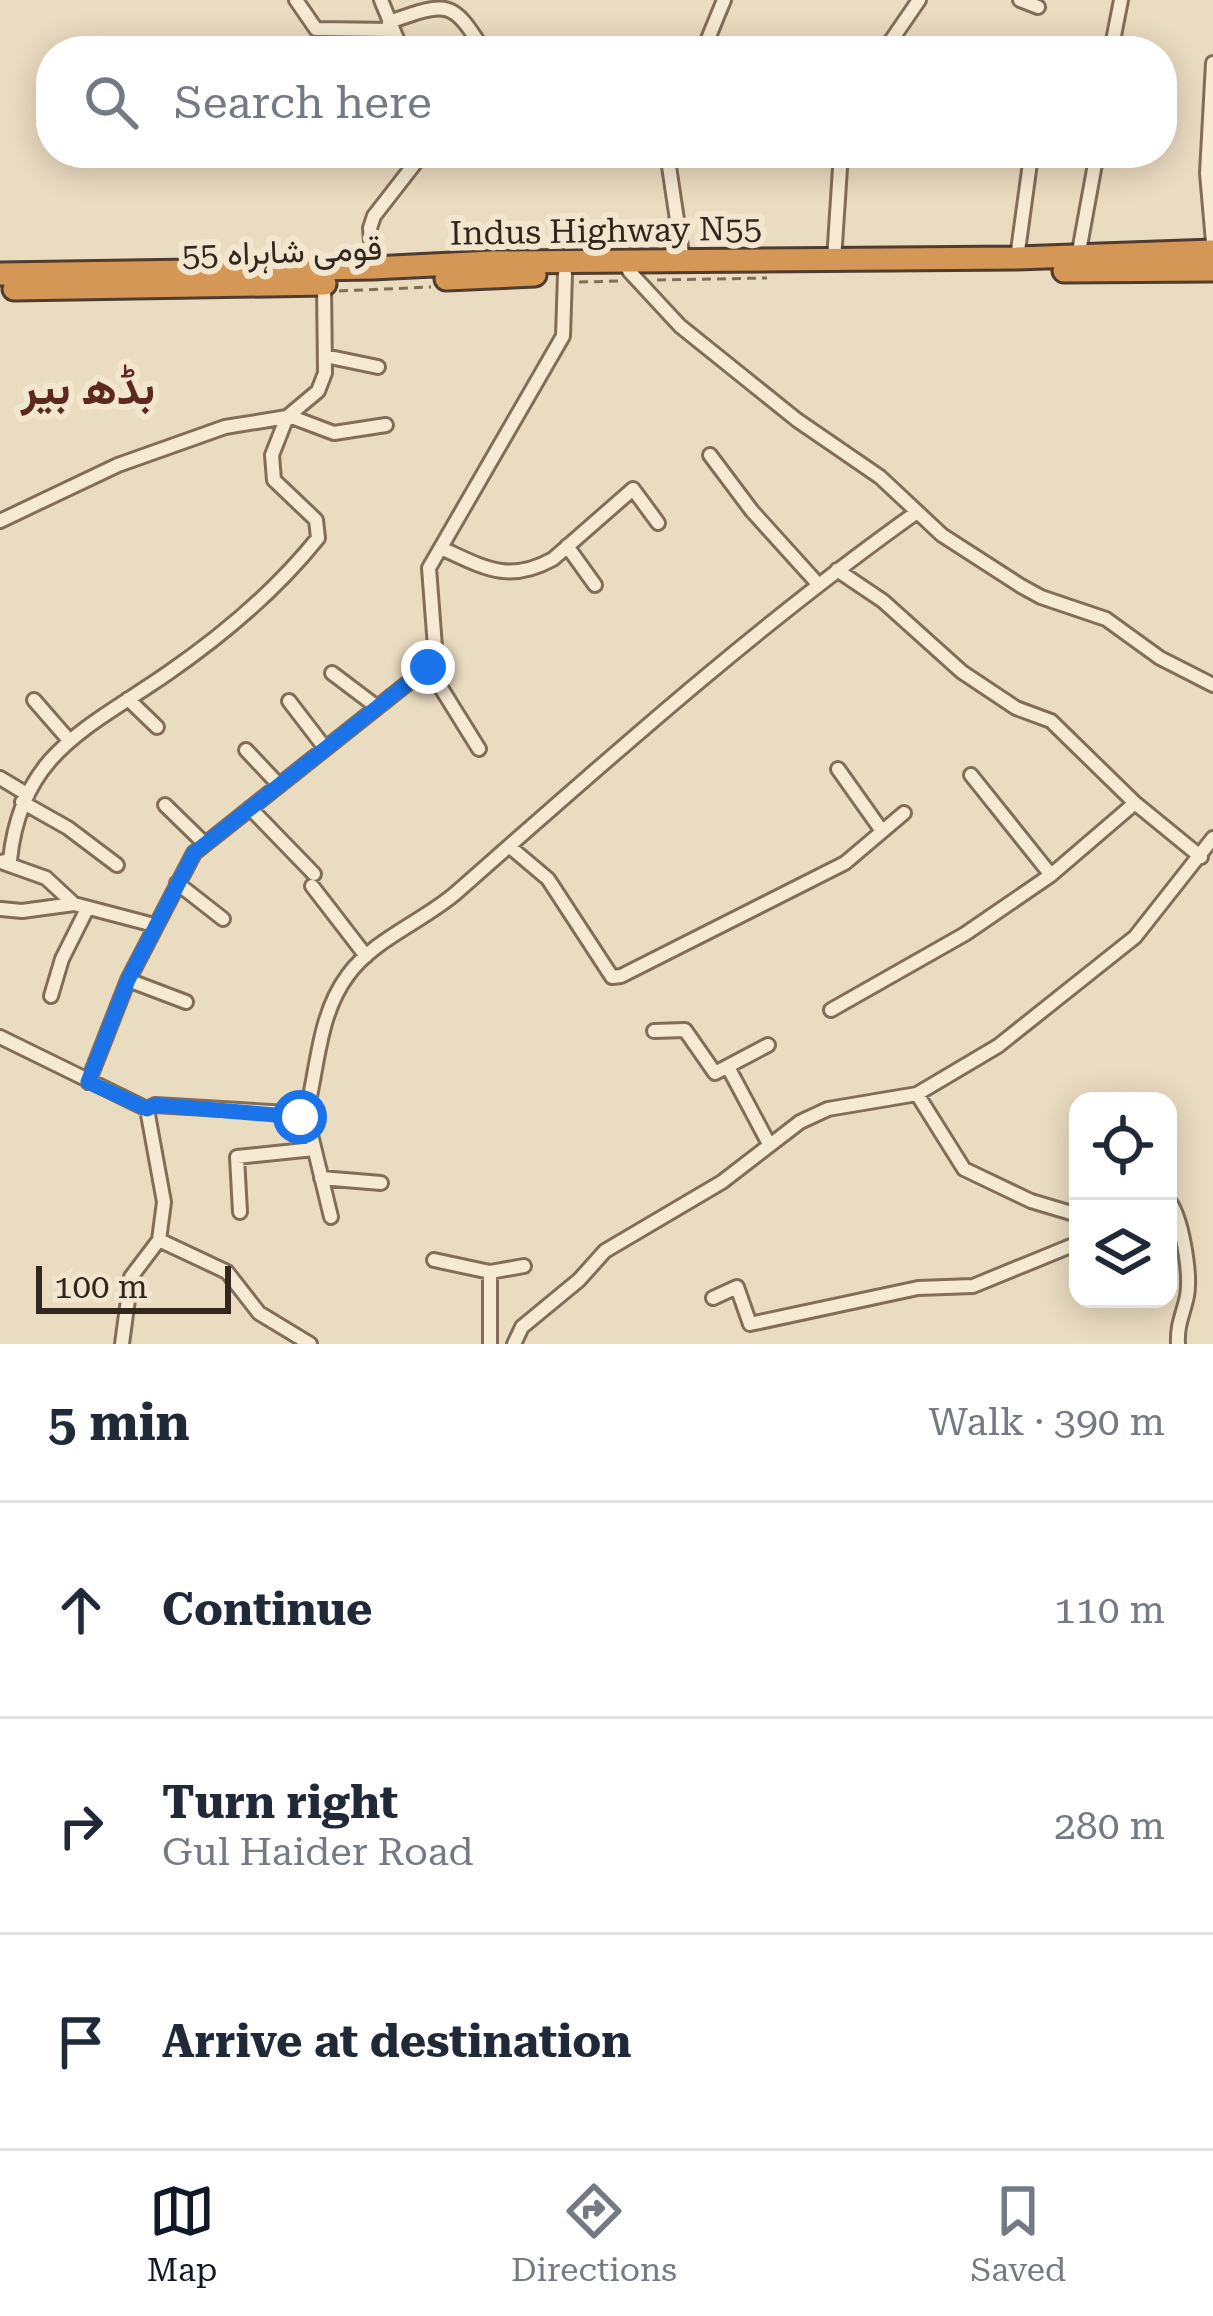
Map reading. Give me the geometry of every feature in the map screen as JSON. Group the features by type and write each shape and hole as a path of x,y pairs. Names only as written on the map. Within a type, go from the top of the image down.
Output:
{"highway":[{"name":"Indus Highway N55","path":"0,274 1213,251"},
{"name":"قومی شاہراہ 55","path":"0,289 1213,270"}],"street":[{"path":"296,0 316,28 391,26 435,6 450,5 463,13 476,36"},
{"path":"381,0 395,36"},
{"path":"709,36 724,0"},
{"path":"894,36 919,0"},
{"path":"1020,0 1038,7"},
{"path":"1114,36 1121,0"},
{"path":"1213,63 1207,172 1213,242"},
{"path":"373,268 370,228 374,216 411,168"},
{"path":"669,168 683,260"},
{"path":"835,260 840,168"},
{"path":"1017,258 1029,168"},
{"path":"1078,257 1094,168"},
{"path":"634,276 680,326 797,419 880,477 942,535 1040,597 1106,619 1160,658 1213,686"},
{"path":"88,1082 128,980 194,853 428,667 435,647 429,568 563,336 565,278"},
{"path":"2,863 10,860 14,821 23,798 68,739 171,671 286,578 318,538 316,520 274,480 272,454 288,416 318,391 325,373 325,287"},
{"path":"325,356 379,367"},
{"path":"0,520 118,465 224,427 288,416 334,434 386,425"},
{"path":"710,455 752,512 818,584"},
{"path":"441,548 497,574 538,567 629,490 635,490 658,524"},
{"path":"331,1217 306,1114 326,1017 348,975 366,956 436,910 747,639 916,512"},
{"path":"567,546 595,584"},
{"path":"836,570 884,601 962,672 1016,708 1052,721 1135,802 1201,857"},
{"path":"428,667 479,749"},
{"path":"332,673 376,706"},
{"path":"128,699 157,727"},
{"path":"34,700 68,739"},
{"path":"289,701 325,748"},
{"path":"246,750 279,785"},
{"path":"838,769 882,831"},
{"path":"971,775 1051,875"},
{"path":"0,778 117,865"},
{"path":"831,1010 965,934 1051,875 1135,802"},
{"path":"165,805 205,844"},
{"path":"250,808 313,880 366,956"},
{"path":"509,846 548,879 612,976 621,976 845,863 904,813"},
{"path":"514,1344 522,1327 579,1280 605,1251 722,1182 800,1121 828,1109 917,1094 998,1046 1135,937 1213,838"},
{"path":"2,863 46,878 81,907"},
{"path":"177,883 223,920"},
{"path":"52,996 81,907"},
{"path":"2,909 81,907 154,925"},
{"path":"128,980 186,1002"},
{"path":"654,1031 680,1028 712,1072 768,1045"},
{"path":"0,1037 147,1109"},
{"path":"728,1067 769,1144"},
{"path":"917,1094 964,1169 1031,1201 1069,1212"},
{"path":"147,1109 155,1105 306,1114"},
{"path":"122,1344 131,1277 159,1240 164,1202 147,1109"},
{"path":"240,1211 237,1157 314,1149"},
{"path":"321,1178 381,1183"},
{"path":"1177,1217 1187,1295 1176,1321 1178,1344"},
{"path":"159,1240 227,1272 259,1313 310,1344"},
{"path":"712,1298 737,1287 750,1324 918,1288 973,1286 1069,1247"},
{"path":"434,1260 490,1272 524,1266"},
{"path":"490,1272 490,1344"}],"path":[{"path":"565,278 772,278"},
{"path":"325,287 440,287"}],"district":[{"name":"بڈھ بیر","path":"88,388"}],"route":[{"path":"300,1117 155,1105 147,1109 88,1082 128,980 194,853 428,667"}]}
